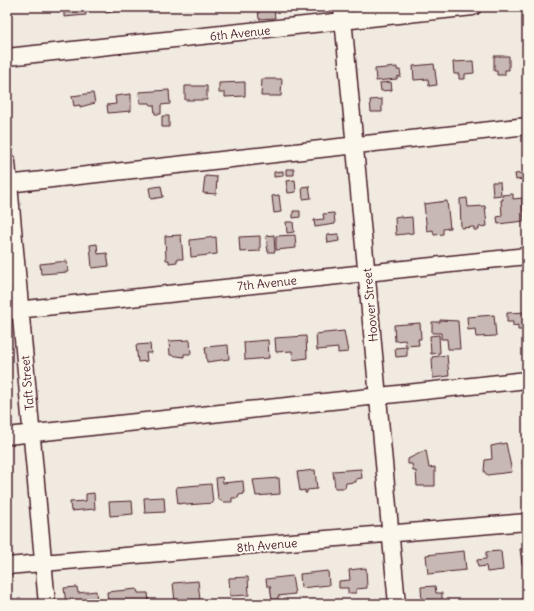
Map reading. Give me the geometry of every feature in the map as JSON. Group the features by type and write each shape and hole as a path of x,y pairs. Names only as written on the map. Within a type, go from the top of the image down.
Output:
{"street":[{"name":"6th Avenue","path":"7,57 343,14 473,7"},
{"name":"Hoover Street","path":"343,14 397,604"},
{"path":"8,183 527,126"},
{"name":"Taft Street","path":"7,162 14,310 31,433 47,604"},
{"name":"7th Avenue","path":"14,310 527,256"},
{"path":"7,436 527,380"},
{"name":"8th Avenue","path":"7,566 527,522"}],"building":[{"path":"64,7 85,7 86,15 64,17"},
{"path":"105,7 124,7 124,10 106,13"},
{"path":"274,10 275,18 259,19 258,11"},
{"path":"494,56 509,56 509,70 505,70 505,75 497,75 497,71 494,71"},
{"path":"473,61 474,73 465,74 465,79 459,79 459,74 454,74 453,62"},
{"path":"434,64 437,85 429,86 428,79 414,80 413,66"},
{"path":"397,67 397,70 400,70 401,76 397,77 397,79 376,81 375,69"},
{"path":"262,79 282,79 281,96 261,96"},
{"path":"245,82 245,96 225,97 225,93 219,93 219,83"},
{"path":"391,82 392,90 381,91 380,83"},
{"path":"185,86 207,86 207,100 185,100"},
{"path":"169,90 170,104 161,105 161,114 155,114 154,105 150,105 150,103 140,103 139,92"},
{"path":"93,93 95,103 80,107 80,105 74,106 72,96"},
{"path":"131,94 131,111 108,113 107,105 116,104 115,96"},
{"path":"382,99 382,112 371,112 370,100"},
{"path":"162,116 169,116 169,127 162,127"},
{"path":"286,169 294,169 294,175 286,175"},
{"path":"283,171 283,176 274,177 274,172"},
{"path":"523,173 523,179 516,180 515,174"},
{"path":"205,176 217,177 216,194 203,193"},
{"path":"295,180 296,192 288,193 286,181"},
{"path":"492,182 500,182 501,195 493,196"},
{"path":"161,186 163,197 151,199 149,188"},
{"path":"309,186 311,198 303,199 302,187"},
{"path":"513,194 513,199 522,198 524,221 498,224 497,217 502,216 502,195"},
{"path":"279,195 281,212 274,213 272,196"},
{"path":"467,198 468,207 485,206 487,226 479,227 479,230 474,230 474,227 461,228 460,199"},
{"path":"447,201 450,228 443,229 443,234 434,235 433,230 427,231 424,204"},
{"path":"293,211 300,211 300,217 293,218"},
{"path":"334,213 335,224 315,227 314,220 324,219 323,214"},
{"path":"401,216 401,218 412,217 413,233 396,235 395,217"},
{"path":"286,222 293,222 294,232 287,233"},
{"path":"338,234 339,241 328,243 327,235"},
{"path":"181,235 183,259 177,259 177,262 169,263 169,260 166,260 165,236"},
{"path":"274,235 275,252 268,252 266,236"},
{"path":"295,235 296,248 276,250 276,236"},
{"path":"260,236 260,251 240,252 239,237"},
{"path":"216,237 217,254 191,257 190,240"},
{"path":"97,244 98,254 107,253 109,266 92,268 90,245"},
{"path":"67,261 68,272 41,274 40,264"},
{"path":"527,312 525,330 518,330 518,325 513,326 513,322 507,322 507,313"},
{"path":"494,315 496,336 476,337 475,329 468,330 467,317"},
{"path":"440,320 458,321 460,349 448,349 447,339 441,339 441,333 432,333 432,322 440,322"},
{"path":"420,323 421,339 418,339 419,345 406,346 405,340 395,341 394,325"},
{"path":"344,331 348,352 338,353 338,348 317,350 316,334"},
{"path":"439,335 440,353 431,354 430,336"},
{"path":"306,336 307,358 293,360 292,351 276,352 275,338"},
{"path":"190,340 191,354 184,354 184,357 170,355 169,341"},
{"path":"268,340 269,358 245,360 244,342"},
{"path":"150,344 151,353 146,353 147,361 138,362 136,345"},
{"path":"228,345 229,359 207,362 205,347"},
{"path":"407,347 407,356 396,357 395,348"},
{"path":"447,355 449,376 433,378 432,357"},
{"path":"506,443 512,472 487,475 484,471 485,460 492,459 491,446"},
{"path":"426,450 429,468 435,467 435,486 417,486 416,471 413,471 412,464 408,464 408,459"},
{"path":"525,456 527,456 527,472 524,472 522,462 525,462"},
{"path":"361,469 362,478 356,479 356,482 346,483 345,488 335,488 333,471"},
{"path":"315,470 317,489 307,490 307,493 305,493 305,490 300,491 297,472"},
{"path":"222,477 223,483 243,481 244,494 239,495 238,498 232,498 232,502 223,502 218,499 216,478"},
{"path":"279,478 280,494 256,496 253,480"},
{"path":"211,484 213,503 186,505 185,503 178,504 176,487"},
{"path":"94,493 95,509 71,511 70,502 86,501 86,494"},
{"path":"164,497 165,512 145,513 144,498"},
{"path":"132,501 133,514 110,516 109,502"},
{"path":"520,549 527,549 527,563 522,564"},
{"path":"464,551 466,570 428,574 426,555"},
{"path":"501,551 503,570 487,572 486,566 478,567 477,560 486,559 486,552"},
{"path":"366,568 367,588 356,589 356,593 348,593 348,588 339,588 339,581 350,580 349,570"},
{"path":"328,571 329,585 301,588 300,574"},
{"path":"292,576 295,594 278,596 278,599 272,600 270,586 267,586 266,579"},
{"path":"248,577 249,595 230,596 229,578"},
{"path":"198,581 200,600 175,602 173,583"},
{"path":"435,586 436,593 442,593 442,602 422,604 421,587"},
{"path":"77,587 78,593 96,591 97,604 66,604 64,588"},
{"path":"137,589 138,593 148,593 149,603 108,603 107,592"}]}
